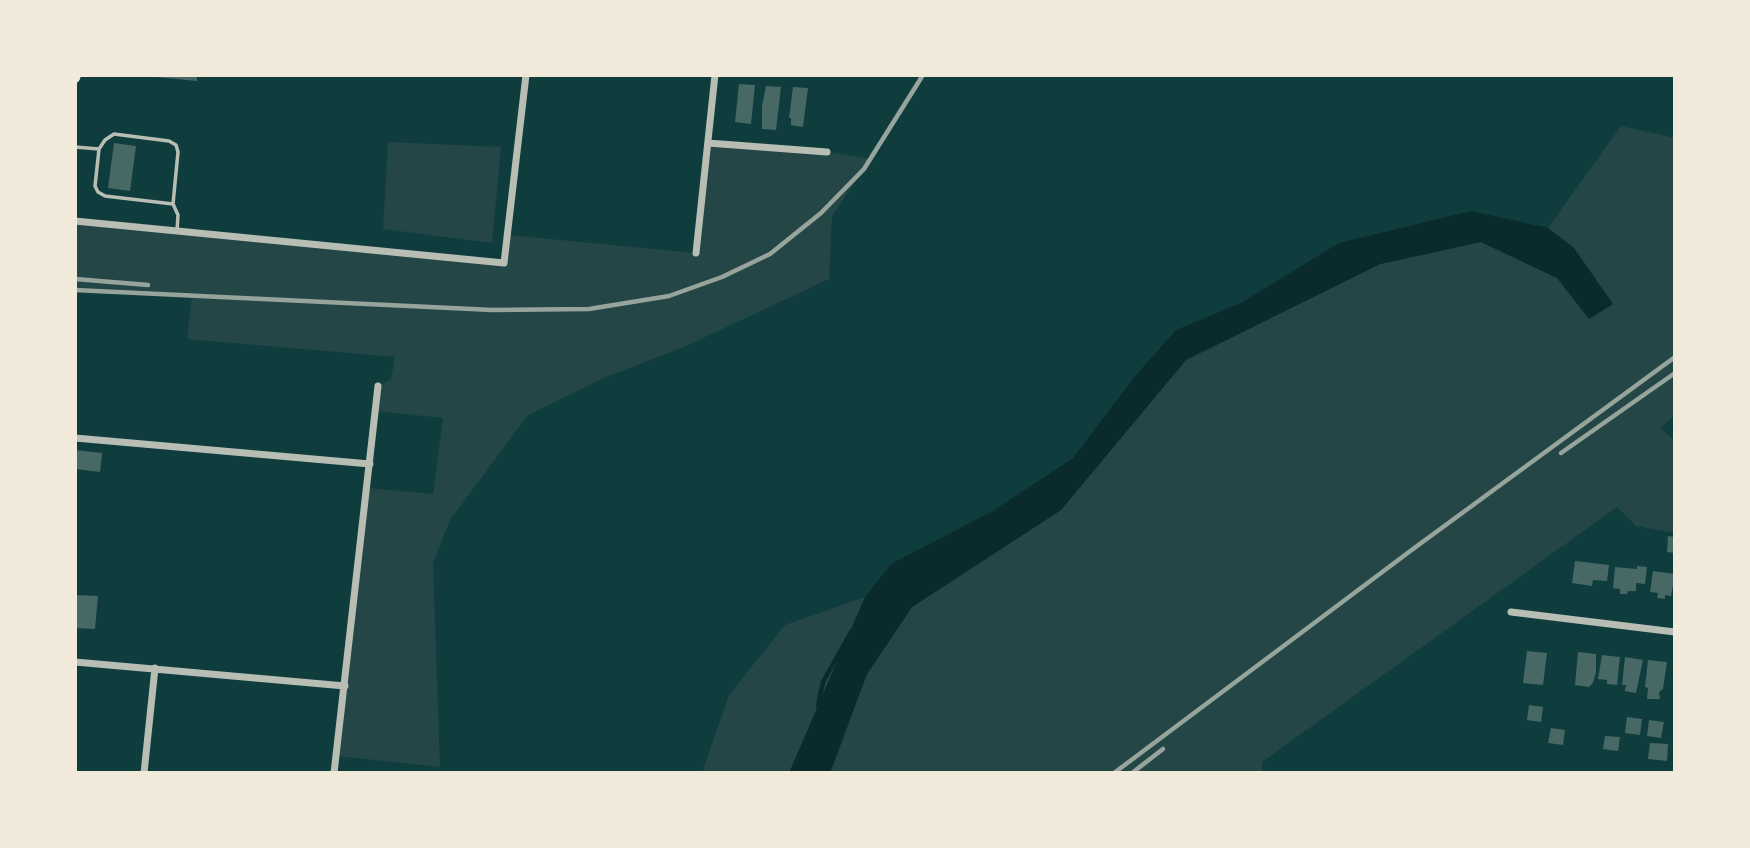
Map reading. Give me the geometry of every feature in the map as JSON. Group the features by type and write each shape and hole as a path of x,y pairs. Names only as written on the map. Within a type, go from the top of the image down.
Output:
{"street":[{"path":"75,221 504,263 526,75"},
{"path":"696,253 715,75"},
{"path":"708,143 827,152"},
{"path":"334,773 379,386"},
{"path":"75,438 370,464"},
{"path":"1511,612 1675,632"},
{"path":"75,662 345,686"},
{"path":"144,773 155,668"}],"lane":[{"path":"173,204 105,196 99,192 94,186 99,149 105,140 114,134 169,141 176,145 178,152 173,204 178,215 177,231"},
{"path":"75,147 99,149"}],"shaded area":[{"path":"1621,126 1675,138 1675,415 1660,428 1675,440 1675,533 1636,526 1617,507 1262,762 1262,773 830,773 867,674 912,607 1061,510 1186,360 1380,264 1481,242 1558,278 1589,319 1574,248 1548,228"},
{"path":"388,142 501,147 492,243 383,229"},
{"path":"708,143 827,152 871,159 832,216 829,279 684,347 606,377 528,415 450,520 433,563 440,767 337,756 368,488 433,494 443,418 376,411 378,386 391,379 395,357 187,339 192,296 75,290 75,221 504,263 508,235 696,253"},
{"path":"1471,211 1548,228 1574,248 1613,304 1589,319 1557,278 1481,242 1380,264 1186,360 1061,510 912,607 867,674 830,773 789,773 865,597 891,564 991,512 1073,458 1135,376 1176,330 1241,303 1339,243"},
{"path":"865,597 789,773 702,773 729,695 785,625"}],"building":[{"path":"197,75 197,81 156,77"},
{"path":"739,84 755,85 751,124 735,122"},
{"path":"766,86 781,87 776,130 762,129 762,106"},
{"path":"793,87 808,88 803,127 791,125 789,118"},
{"path":"114,143 136,146 130,191 108,188"},
{"path":"75,450 102,453 100,472 75,469"},
{"path":"1668,536 1675,537 1675,553 1667,552"},
{"path":"1575,561 1609,565 1607,581 1593,580 1592,586 1572,583"},
{"path":"1637,566 1647,567 1645,584 1636,583 1636,591 1620,594 1620,589 1613,588 1615,567 1637,569"},
{"path":"1653,571 1675,574 1671,596 1665,595 1665,599 1657,598 1658,593 1650,592"},
{"path":"75,595 98,596 95,629 75,628"},
{"path":"1527,651 1547,653 1543,685 1523,683"},
{"path":"1578,652 1596,654 1596,672 1589,687 1575,685"},
{"path":"1602,655 1620,657 1617,685 1598,679"},
{"path":"1625,657 1643,660 1636,693 1625,691 1626,685 1622,685"},
{"path":"1648,660 1667,662 1663,689 1659,692 1660,699 1647,699 1648,688 1645,687"},
{"path":"1529,705 1543,707 1541,722 1527,720"},
{"path":"1627,717 1642,719 1640,735 1625,733"},
{"path":"1649,720 1664,722 1661,738 1647,736"},
{"path":"1551,728 1565,730 1563,745 1548,743"},
{"path":"1605,736 1620,737 1618,751 1603,749"},
{"path":"1650,743 1668,744 1667,761 1648,759"}],"waterway":[{"path":"818,706 823,682 851,632"}],"railway":[{"path":"75,290 492,310 589,309 669,296 722,277 770,254 821,213 864,169 923,75"},
{"path":"75,279 148,285"},
{"path":"1114,773 1675,357"},
{"path":"1561,453 1675,373"},
{"path":"1132,773 1163,749"}]}
